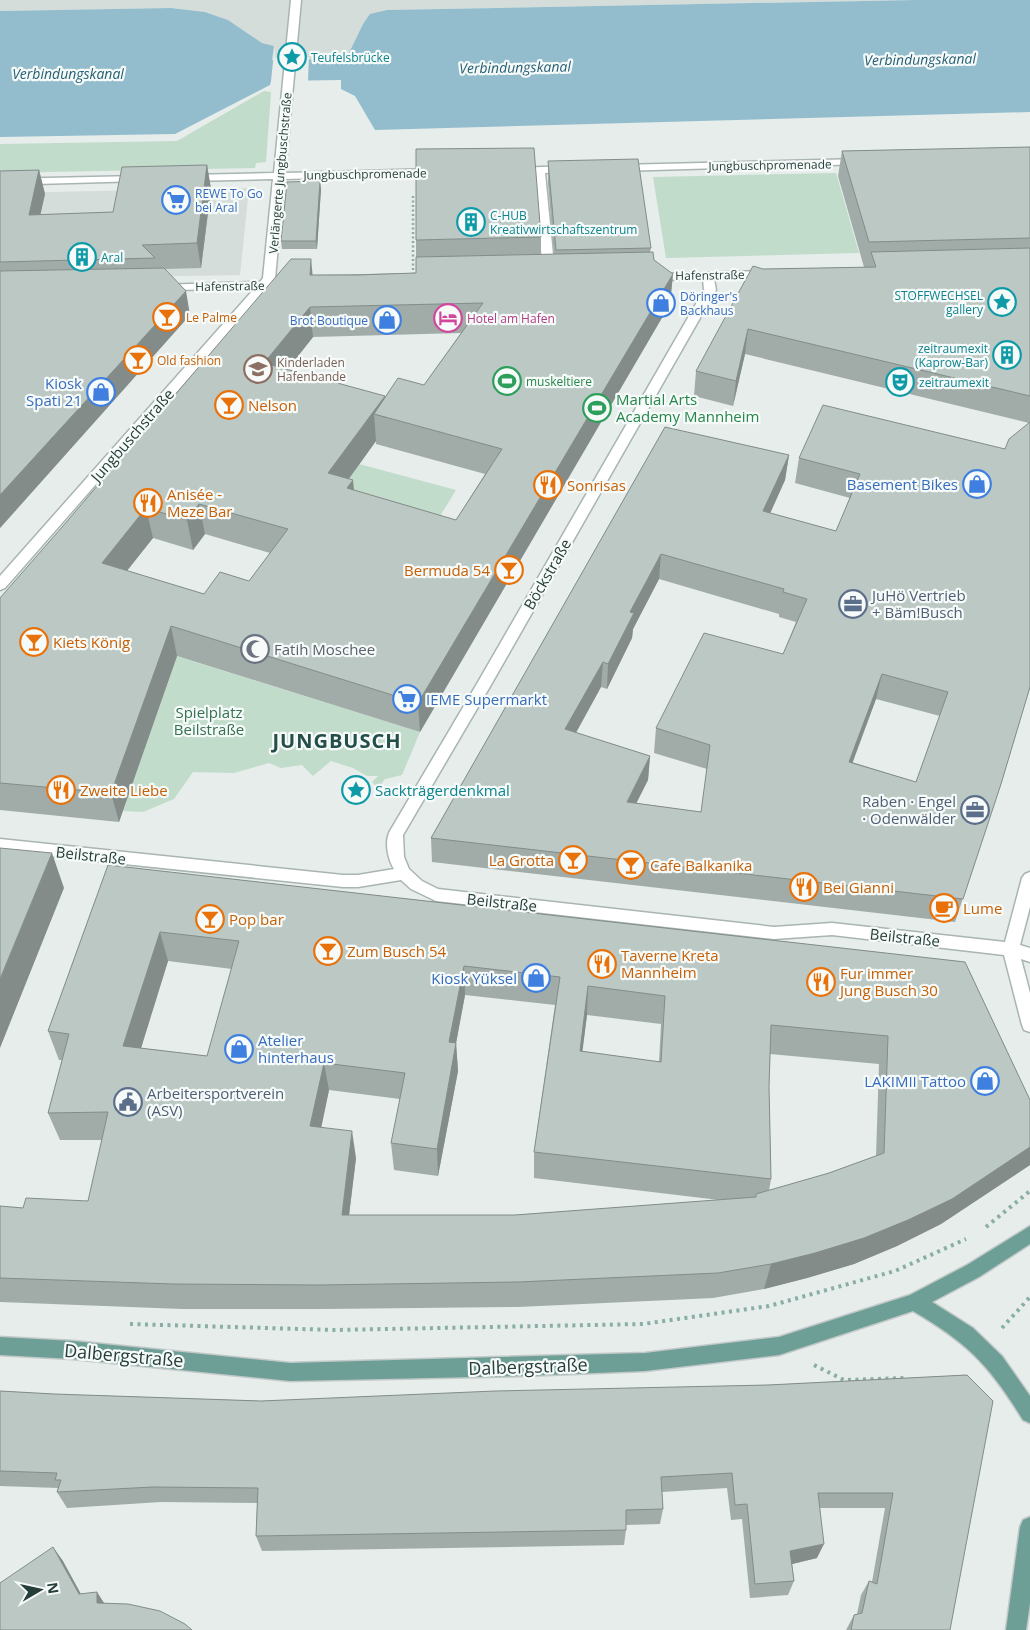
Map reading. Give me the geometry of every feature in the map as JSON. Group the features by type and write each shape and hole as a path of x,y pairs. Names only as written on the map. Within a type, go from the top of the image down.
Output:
{"main road":[{"name":"Dalbergstraße","path":"0,1346 83,1351 290,1372 521,1367 645,1362 779,1346 914,1302 973,1271 1030,1234"},
{"path":"914,1302 957,1327 983,1348 1016,1390 1030,1413"},
{"path":"1016,1630 1030,1527"}],"street":[{"name":"Verlängerte Jungbuschstraße","path":"265,285 270,271 296,0"},
{"name":"Jungbuschpromenade","path":"608,168 874,162"},
{"path":"501,171 579,169"},
{"path":"540,170 549,279"},
{"name":"Jungbuschpromenade","path":"174,178 442,172"},
{"path":"0,182 145,179"},
{"name":"Hafenstraße","path":"639,277 775,274"},
{"name":"Böckstraße","path":"402,874 394,850 395,835 710,290 708,276"},
{"name":"Hafenstraße","path":"149,288 300,284"},
{"name":"Jungbuschstraße","path":"0,585 265,285"},
{"name":"Beilstraße","path":"0,845 343,882 402,874 418,888 436,895 774,933 832,929 1011,949 1030,954"},
{"path":"1030,878 1011,949 1030,1025"}],"path":[{"path":"412,173 412,282"},
{"path":"984,1228 1030,1191"},
{"path":"128,1324 335,1330 643,1324 769,1306 895,1271 967,1239"},
{"path":"983,1348 1030,1297"},
{"path":"779,1346 844,1380 909,1378"}],"shaded area":[{"path":"0,0 915,0 387,10 363,24 346,59 272,60 274,46 262,43 228,20 205,12 171,8 0,11"},
{"path":"249,188 240,275 0,279 0,193"}],"green space":[{"path":"264,91 271,92 266,162 256,163 255,168 0,173 0,144 177,141"},
{"path":"836,173 859,253 666,258 653,177"},
{"path":"359,464 456,490 440,516 331,503"},
{"name":"Spielplatz Beilstraße","path":"176,656 420,732 402,775 385,779 378,788 372,782 378,776 367,776 353,768 331,761 313,776 302,765 281,768 269,763 234,773 193,772 174,799 143,812 123,811"}],"water":[{"name":"Verbindungskanal","path":"915,0 1030,0 1030,112 375,130 355,96 341,89 341,80 271,81 270,85 175,134 0,137 0,11 171,8 205,12 228,20 262,43 274,46 272,60 346,59 370,14 387,10"}],"pier":[{"path":"275,43 275,58 309,57 308,81 288,83 271,81"}],"building":[{"path":"1030,147 1030,238 869,242 842,151"},
{"path":"534,148 541,237 416,240 416,149"},
{"path":"638,159 651,248 556,250 548,161"},
{"path":"207,165 197,243 142,245 155,258 0,262 0,171 39,170 29,215 113,212 122,167"},
{"path":"320,181 316,241 281,241 287,182"},
{"path":"1030,248 1030,396 748,329 736,381 696,371 753,266 763,269 876,267 871,252"},
{"path":"653,252 654,260 673,274 418,703 171,626 111,793 0,783 0,598 291,259 311,259 310,275 357,275 416,273 416,257","holes":["483,303 424,385 398,378 374,414 502,449 456,520 347,488 353,480 328,473 385,396 264,363 310,307","199,504 288,529 249,581 220,572 204,594 102,563 146,508 187,520"]},
{"path":"164,268 186,291 0,495 0,271"},
{"path":"823,405 1005,449 1009,439 1030,422 1030,687 1001,784 963,899 431,838 665,427 789,455 763,511 836,531 860,474 799,458","holes":["661,554 784,589 783,592 807,599 783,654 704,633 656,728 710,745 701,812 627,802 650,756 565,729 603,662 608,664 634,613 630,612","882,674 948,692 916,782 849,762"]},
{"path":"0,848 52,853 0,979"},
{"path":"108,865 965,962 1030,1100 1030,1147 952,1199 864,1238 771,1264 718,1273 518,1282 319,1285 173,1284 0,1278 0,1206 23,1208 26,1198 88,1201 108,1112 48,1113 69,1034 48,1031","holes":["160,932 239,941 207,1056 123,1046","464,966 560,977 534,1152 771,1179 769,1086 771,1025 888,1036 884,1153 829,1173 756,1194 756,1197 515,1215 342,1215 352,1131 310,1126 324,1063 405,1073 391,1143 437,1149 456,1043 449,1042","588,986 665,996 661,1062 580,1051"]},
{"path":"967,1375 993,1401 950,1630 851,1630 854,1615 862,1613 869,1581 877,1584 893,1493 818,1493 824,1544 790,1551 794,1581 755,1584 747,1504 735,1505 732,1473 661,1477 663,1509 626,1510 626,1530 256,1536 258,1488 153,1487 57,1492 61,1480 55,1480 57,1473 0,1471 0,1391 261,1401 495,1391 768,1385"},
{"path":"53,1547 79,1594 97,1592 97,1603 128,1604 160,1611 185,1624 192,1630 0,1630 0,1583"}],"place":[{"name":"Teufelsbrücke","path":"292,57"},
{"name":"REWE To Go bei Aral","path":"176,200"},
{"name":"C-HUB Kreativwirtschaftszentrum","path":"471,222"},
{"name":"Aral","path":"82,257"},
{"name":"STOFFWECHSEL gallery","path":"1002,302"},
{"name":"Döringer's Backhaus","path":"661,303"},
{"name":"Le Palme","path":"167,317"},
{"name":"Hotel am Hafen","path":"448,318"},
{"name":"Brot Boutique","path":"387,320"},
{"name":"zeitraumexit (Kaprow-Bar)","path":"1007,355"},
{"name":"Old fashion","path":"138,360"},
{"name":"Kinderladen Hafenbande","path":"258,369"},
{"name":"muskeltiere","path":"507,381"},
{"name":"zeitraumexit","path":"900,382"},
{"name":"Kiosk Spati 21","path":"101,392"},
{"name":"Nelson","path":"229,405"},
{"name":"Martial Arts Academy Mannheim","path":"597,408"},
{"name":"Basement Bikes","path":"977,484"},
{"name":"Sonrisas","path":"548,485"},
{"name":"Anisée - Meze Bar","path":"148,503"},
{"name":"Bermuda 54","path":"509,570"},
{"name":"JuHö Vertrieb + Bäm!Busch","path":"853,604"},
{"name":"Kiets König","path":"34,642"},
{"name":"Fatih Moschee","path":"255,649"},
{"name":"IEME Supermarkt","path":"407,699"},
{"name":"Zweite Liebe","path":"61,790"},
{"name":"Sackträgerdenkmal","path":"356,790"},
{"name":"Raben · Engel · Odenwälder","path":"975,810"},
{"name":"La Grotta","path":"573,860"},
{"name":"Cafe Balkanika","path":"631,865"},
{"name":"Bei Gianni","path":"804,887"},
{"name":"Lume","path":"944,908"},
{"name":"Pop bar","path":"210,919"},
{"name":"Zum Busch 54","path":"328,951"},
{"name":"Taverne Kreta Mannheim","path":"602,964"},
{"name":"Kiosk Yüksel","path":"536,978"},
{"name":"Fur immer Jung Busch 30","path":"821,982"},
{"name":"Atelier hinterhaus","path":"239,1049"},
{"name":"LAKIMII Tattoo","path":"985,1081"},
{"name":"Arbeitersportverein (ASV)","path":"128,1102"}],"district":[{"name":"JUNGBUSCH","path":"337,740"}]}
